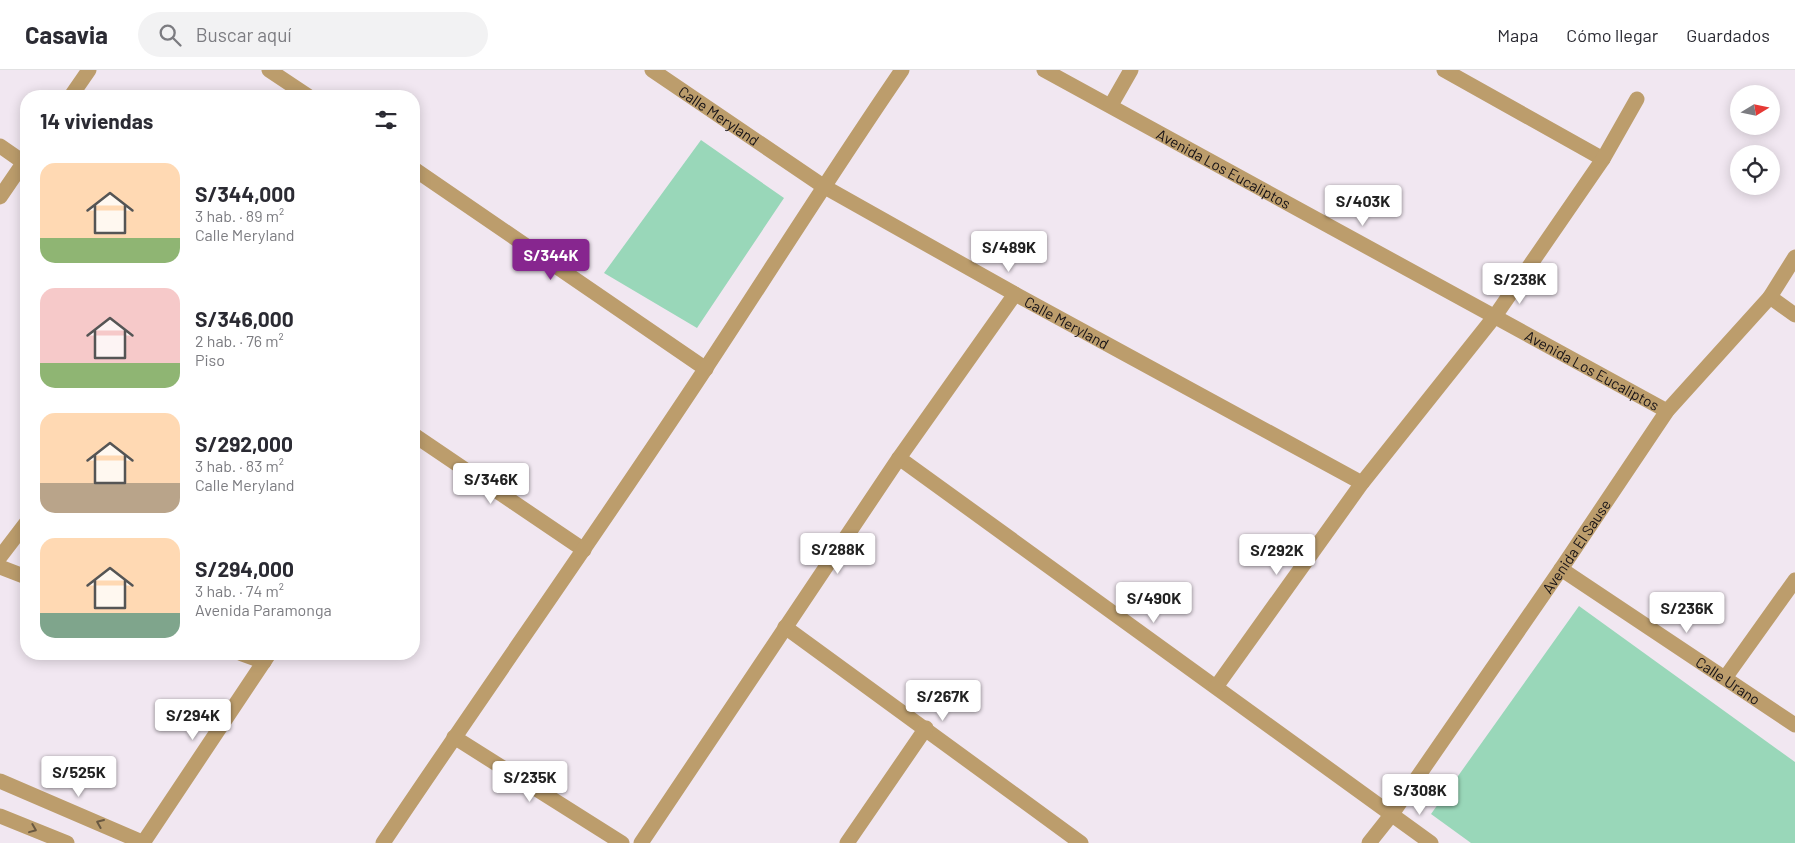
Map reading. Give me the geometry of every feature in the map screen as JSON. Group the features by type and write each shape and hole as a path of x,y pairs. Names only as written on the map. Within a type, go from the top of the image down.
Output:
{"street":[{"path":"74,90 89,70"},
{"path":"269,70 299,90"},
{"name":"Calle Meryland","path":"652,70 823,186 1015,294 1362,484"},
{"path":"383,843 706,369 823,186 902,70"},
{"name":"Avenida Los Eucaliptos","path":"1044,70 1667,411"},
{"path":"1111,105 1130,70"},
{"path":"1444,70 1603,159"},
{"path":"1216,687 1362,484 1495,316 1603,159 1637,99"},
{"path":"0,146 20,159"},
{"path":"0,197 20,169"},
{"path":"420,173 706,369"},
{"name":"Avenida El Sause","path":"1369,843 1392,814 1561,569 1667,411 1770,297 1795,257"},
{"path":"641,843 899,458 1015,294"},
{"path":"1770,297 1795,315"},
{"path":"420,440 584,550"},
{"path":"899,458 1431,843"},
{"path":"0,558 20,531"},
{"path":"0,567 20,574"},
{"name":"Calle Urano","path":"1561,569 1795,725"},
{"path":"1725,678 1795,580"},
{"path":"785,627 926,728 1081,843"},
{"path":"0,781 121,838 143,843 266,660"},
{"path":"847,843 926,728"},
{"path":"454,737 622,843"},
{"path":"0,816 67,843"}],"green space":[{"path":"701,140 784,198 697,328 604,273"},
{"path":"1579,606 1795,762 1795,843 1471,843 1431,814"}]}
